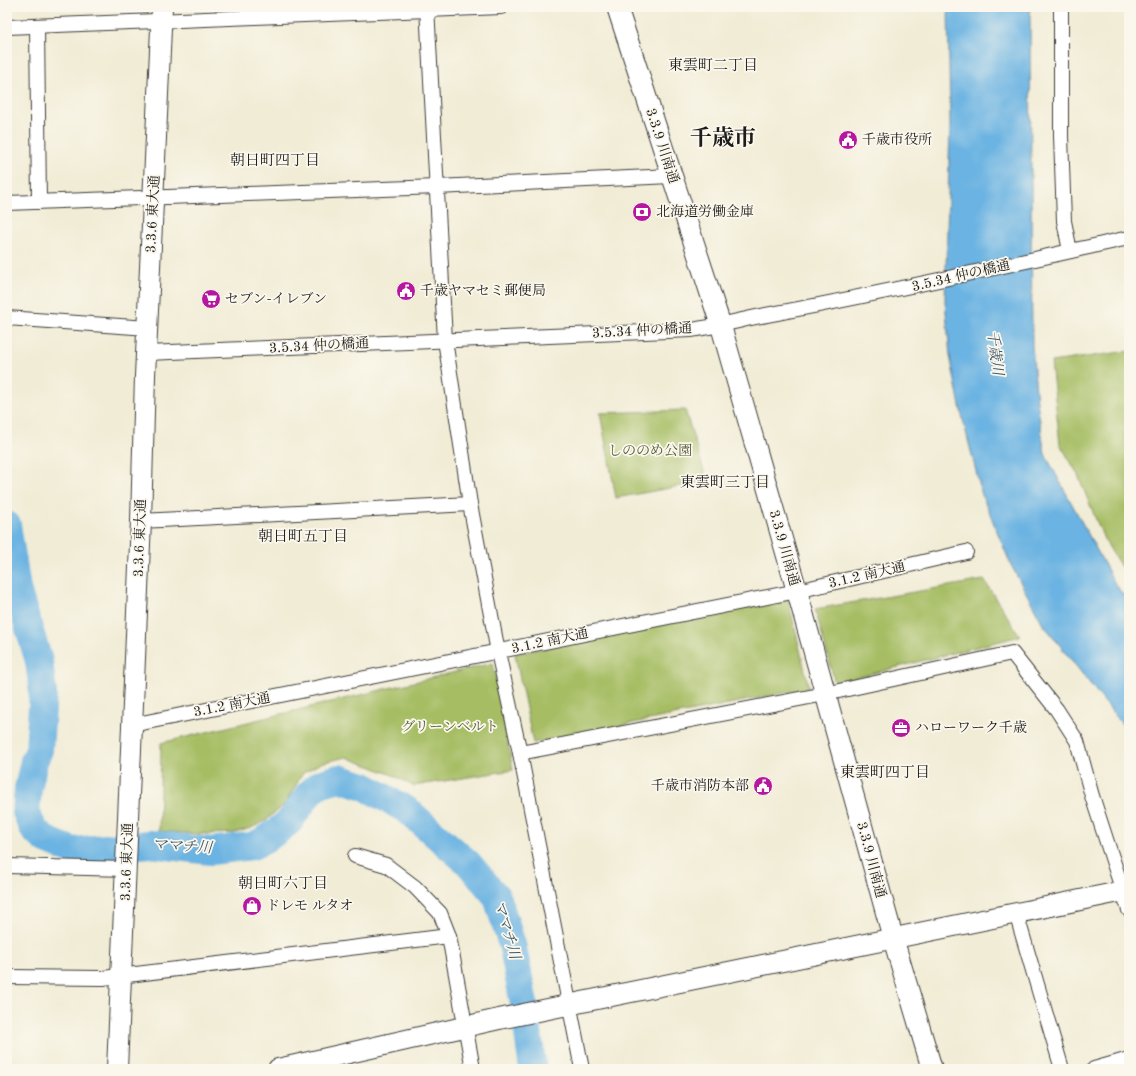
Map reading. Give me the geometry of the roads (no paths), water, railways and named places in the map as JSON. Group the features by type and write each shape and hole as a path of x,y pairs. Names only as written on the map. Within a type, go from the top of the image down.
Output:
{"street":[{"path":"7,27 37,26 162,14 501,7"},
{"name":"3.3.9 川南通","path":"617,7 721,326 797,591 893,938 932,1069"},
{"path":"1061,7 1064,214 1070,251"},
{"path":"427,8 445,340 470,504 498,652 520,753 582,1069"},
{"name":"3.3.6 東大通","path":"117,1069 129,823 162,14"},
{"path":"37,26 38,202"},
{"path":"7,203 437,187 671,176"},
{"name":"3.5.34 仲の橋通","path":"147,353 691,330 721,326 749,318 881,294 1129,238"},
{"path":"7,318 148,328"},
{"path":"141,521 470,504"},
{"name":"3.1.2 南大通","path":"132,725 797,591 966,552"},
{"path":"520,753 825,694 1012,653 1057,710 1077,741 1092,796 1126,891 1129,910"},
{"path":"355,856 386,865 415,887 440,913 449,936 473,1069"},
{"path":"7,866 127,862"},
{"path":"278,1069 302,1067 465,1026 1126,891"},
{"path":"1016,913 1062,1069"},
{"path":"7,976 103,978 449,936"},
{"path":"1094,1069 1129,1059"}],"water":[{"name":"千歳川","path":"948,7 1030,7 1032,346 1037,402 1045,454 1114,582 1129,603 1129,733 1043,624 1011,565 982,495 962,416 950,356 945,301 950,126"}],"waterway":[{"name":"ママチ川","path":"7,525 17,589 39,661 43,693 39,750 34,761 28,789 26,812 34,830 46,840 73,851 150,844 211,851 252,846 265,840 289,822 308,795 319,784 339,778 364,786 407,810 468,863 497,897 513,948 524,1004 533,1069"}],"place":[{"name":"千歳市役所","path":"848,140"},
{"name":"北海道労働金庫","path":"642,212"},
{"name":"千歳ヤマセミ郵便局","path":"406,291"},
{"name":"セブン-イレブン","path":"211,299"},
{"name":"ハローワーク千歳","path":"901,728"},
{"name":"千歳市消防本部","path":"763,786"},
{"name":"ドレモ ルタオ","path":"252,906"}],"district":[{"name":"東雲町二丁目","path":"713,66"},
{"name":"千歳市","path":"723,139"},
{"name":"朝日町四丁目","path":"275,161"},
{"name":"東雲町三丁目","path":"725,483"},
{"name":"朝日町五丁目","path":"303,537"},
{"name":"東雲町四丁目","path":"885,773"},
{"name":"朝日町六丁目","path":"283,884"}],"park label":[{"name":"しののめ公園","path":"650,451"},
{"name":"グリーンベルト","path":"450,727"}]}
